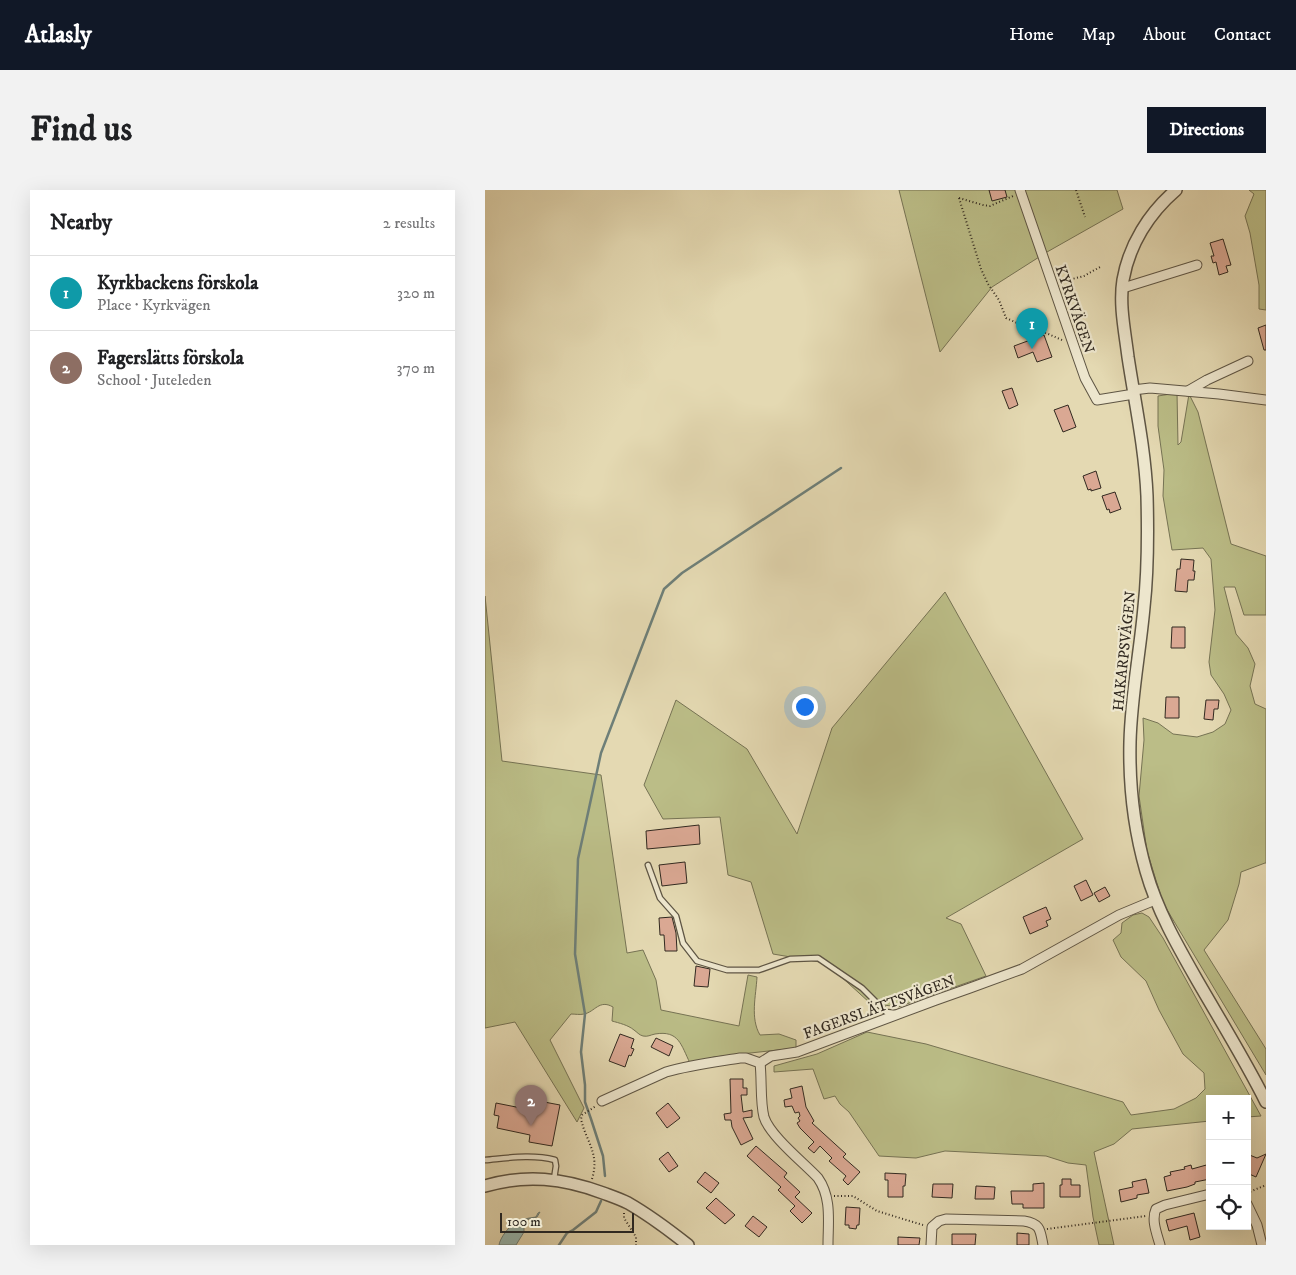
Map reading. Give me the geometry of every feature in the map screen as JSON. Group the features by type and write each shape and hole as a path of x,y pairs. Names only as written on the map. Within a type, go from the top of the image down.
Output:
{"street":[{"name":"HAKARPSVÄGEN","path":"1176,190 1151,216 1140,233 1127,265 1123,288 1123,317 1145,474 1147,517 1146,584 1131,732 1132,797 1136,828 1155,900 1186,961 1266,1102"},
{"name":"KYRKVÄGEN","path":"1021,192 1085,378 1097,400 1134,392"},
{"path":"1123,288 1197,265"},
{"path":"1188,392 1207,380 1248,361"},
{"path":"1134,392 1150,388 1266,400"},
{"name":"FAGERSLÄTTSVÄGEN","path":"761,1063 771,1056 797,1052 1022,969 1119,915 1155,900"},
{"path":"598,1104 666,1072 689,1066 739,1058 746,1058 761,1063 762,1103 768,1126 775,1136 818,1178 827,1196 828,1245"},
{"path":"485,1186 519,1179 544,1179 589,1188 627,1202 659,1222 688,1245"},
{"path":"1160,1245 1154,1215 1159,1207 1206,1195"},
{"path":"1251,1212 1257,1225 1262,1245"},
{"path":"931,1245 932,1227 939,1221 946,1219 1033,1222 1040,1230 1043,1245"}],"lane":[{"path":"648,865 660,898 677,916 683,943 697,961 727,970 759,970 789,959 818,958 862,988 886,1012 898,1014"},
{"path":"485,1160 541,1157 555,1160 554,1181"}],"path":[{"path":"1076,190 1085,217"},
{"path":"1021,192 991,206 959,198 981,268 1007,318 1074,345"},
{"path":"1059,282 1084,276 1100,267"},
{"path":"589,1188 594,1173 595,1158 581,1119 582,1115 598,1104"},
{"path":"1251,1191 1266,1185"},
{"path":"827,1196 853,1196 877,1211 932,1227"},
{"path":"627,1202 624,1218 636,1237 636,1245"},
{"path":"1040,1230 1154,1215"}],"green space":[{"path":"899,190 1117,190 1123,209 1047,252 992,287 940,352"},
{"path":"1249,190 1266,190 1266,310 1259,309 1259,285 1250,233 1245,216 1254,194"},
{"path":"1177,393 1178,445 1181,442 1189,394 1198,412 1231,544 1266,556 1266,615 1244,615 1235,587 1224,587 1236,634 1248,648 1255,664 1250,686 1255,704 1266,709 1266,863 1241,872 1228,920 1204,950 1266,1049 1266,1075 1163,903 1147,851 1139,796 1144,740 1143,718 1158,723 1173,734 1197,737 1213,732 1225,724 1231,710 1224,694 1211,675 1209,662 1215,610 1211,559 1203,548 1172,550 1163,496 1164,470 1158,426 1158,396"},
{"path":"945,592 1083,839 946,918 961,924 986,976 898,1007 870,1003 826,963 773,954 751,882 728,875 720,817 663,819 644,785 676,700 747,749 797,834 832,728"},
{"path":"485,596 502,761 601,775 627,953 643,950 656,980 661,1010 739,1026 748,975 757,977 754,1014 760,1035 779,1034 796,1040 796,1048 714,1057 690,1063 678,1040 669,1034 642,1036 623,1024 612,1021 613,1007 604,1004 588,1013 571,1014 550,1040 584,1108 577,1122 515,1022 485,1028"},
{"path":"1142,913 1149,917 1163,938 1249,1095 1206,1095 1206,1121 1132,1129 1114,1144 1094,1152 1114,1245 1099,1245 1086,1165 1068,1163 1046,1156 945,1151 916,1158 879,1156 849,1112 840,1104 835,1096 824,1099 813,1069 774,1072 774,1066 817,1054 867,1032 926,1044 1123,1102 1131,1115 1174,1109 1196,1098 1205,1089 1204,1073 1183,1054 1159,1010 1146,981 1121,957 1113,940 1121,933 1122,923 1133,915"},
{"path":"1251,1098 1261,1116 1251,1117"}],"water":[{"path":"540,1212 537,1217 524,1222 524,1232 516,1245 499,1245 503,1236 513,1224 521,1220 536,1217"}],"building":[{"path":"989,190 1005,190 1007,197 992,201"},
{"path":"1223,239 1231,265 1226,266 1228,272 1219,275 1216,262 1213,263 1211,256 1214,256 1210,243"},
{"path":"1266,325 1266,350 1264,350 1258,328"},
{"path":"1044,335 1052,357 1037,362 1033,352 1018,358 1014,346"},
{"path":"1012,388 1018,405 1009,409 1002,391"},
{"path":"1068,405 1076,427 1063,432 1054,410"},
{"path":"1096,471 1101,488 1088,490 1083,476"},
{"path":"1115,492 1121,509 1110,513 1102,496"},
{"path":"1181,559 1194,560 1194,580 1188,580 1187,592 1175,591 1177,569 1180,569"},
{"path":"1172,627 1185,627 1185,648 1171,648"},
{"path":"1166,697 1179,697 1179,718 1165,718"},
{"path":"1206,700 1219,700 1218,709 1214,709 1213,720 1204,719"},
{"path":"699,825 700,844 647,849 646,831"},
{"path":"685,862 687,883 662,886 659,865"},
{"path":"1086,880 1093,895 1081,901 1074,886"},
{"path":"1105,887 1110,896 1099,902 1094,893"},
{"path":"1046,907 1051,919 1046,921 1048,926 1030,934 1023,917"},
{"path":"672,917 676,933 677,951 665,951 664,935 660,935 659,918"},
{"path":"696,966 710,969 708,987 694,986"},
{"path":"620,1034 634,1039 631,1048 634,1049 631,1056 629,1055 625,1067 609,1061"},
{"path":"656,1038 673,1046 669,1056 651,1047"},
{"path":"730,1079 743,1079 743,1088 747,1088 747,1095 741,1095 743,1112 752,1110 752,1117 743,1118 753,1139 741,1145 732,1127 731,1120 725,1120 724,1114 731,1113"},
{"path":"802,1086 806,1107 814,1121 812,1123 846,1154 843,1157 860,1172 848,1185 843,1180 846,1176 829,1161 832,1158 820,1146 814,1153 808,1148 814,1142 797,1123 800,1121 798,1118 800,1116 799,1112 795,1113 792,1106 785,1107 784,1100 792,1098 790,1089"},
{"path":"523,1098 560,1105 552,1146 529,1142 530,1135 497,1128 499,1116 494,1115 496,1103 521,1108"},
{"path":"668,1103 680,1118 667,1128 656,1113"},
{"path":"756,1146 787,1173 784,1177 800,1192 795,1197 812,1213 802,1223 790,1211 795,1206 778,1190 781,1187 747,1156"},
{"path":"668,1152 678,1166 669,1172 659,1159"},
{"path":"1266,1154 1256,1177 1251,1175 1251,1156 1257,1158"},
{"path":"1191,1165 1192,1169 1206,1165 1206,1180 1195,1182 1195,1184 1187,1187 1167,1191 1164,1177 1171,1175 1170,1172 1185,1169 1184,1167"},
{"path":"705,1172 719,1183 711,1193 697,1182"},
{"path":"885,1173 906,1174 903,1197 888,1197 888,1180 885,1180"},
{"path":"1062,1179 1071,1179 1071,1185 1080,1185 1080,1197 1060,1197"},
{"path":"1146,1179 1149,1193 1137,1195 1137,1198 1121,1202 1119,1190 1133,1187 1132,1182"},
{"path":"1044,1183 1044,1208 1023,1208 1023,1204 1012,1204 1011,1191 1033,1191 1033,1184"},
{"path":"933,1184 953,1184 952,1198 932,1197"},
{"path":"976,1186 995,1187 994,1199 975,1199"},
{"path":"716,1198 735,1215 725,1224 706,1208"},
{"path":"846,1207 860,1208 859,1225 857,1225 856,1229 845,1225"},
{"path":"1194,1213 1200,1237 1190,1240 1187,1226 1169,1231 1166,1220"},
{"path":"753,1216 767,1227 759,1237 745,1226"},
{"path":"1017,1233 1029,1234 1029,1245 1017,1245"},
{"path":"952,1234 976,1234 975,1245 952,1245"},
{"path":"898,1237 920,1238 919,1245 898,1245"}],"waterway":[{"path":"605,1176 603,1156 585,1102 581,1052 585,1014 575,954 578,859 601,753 664,589 682,573 841,468"},
{"path":"559,1245 567,1233 596,1212 601,1201"}],"place":[{"name":"Kyrkbackens förskola","path":"1032,349"},
{"name":"Fagerslätts förskola","path":"531,1126"}]}
